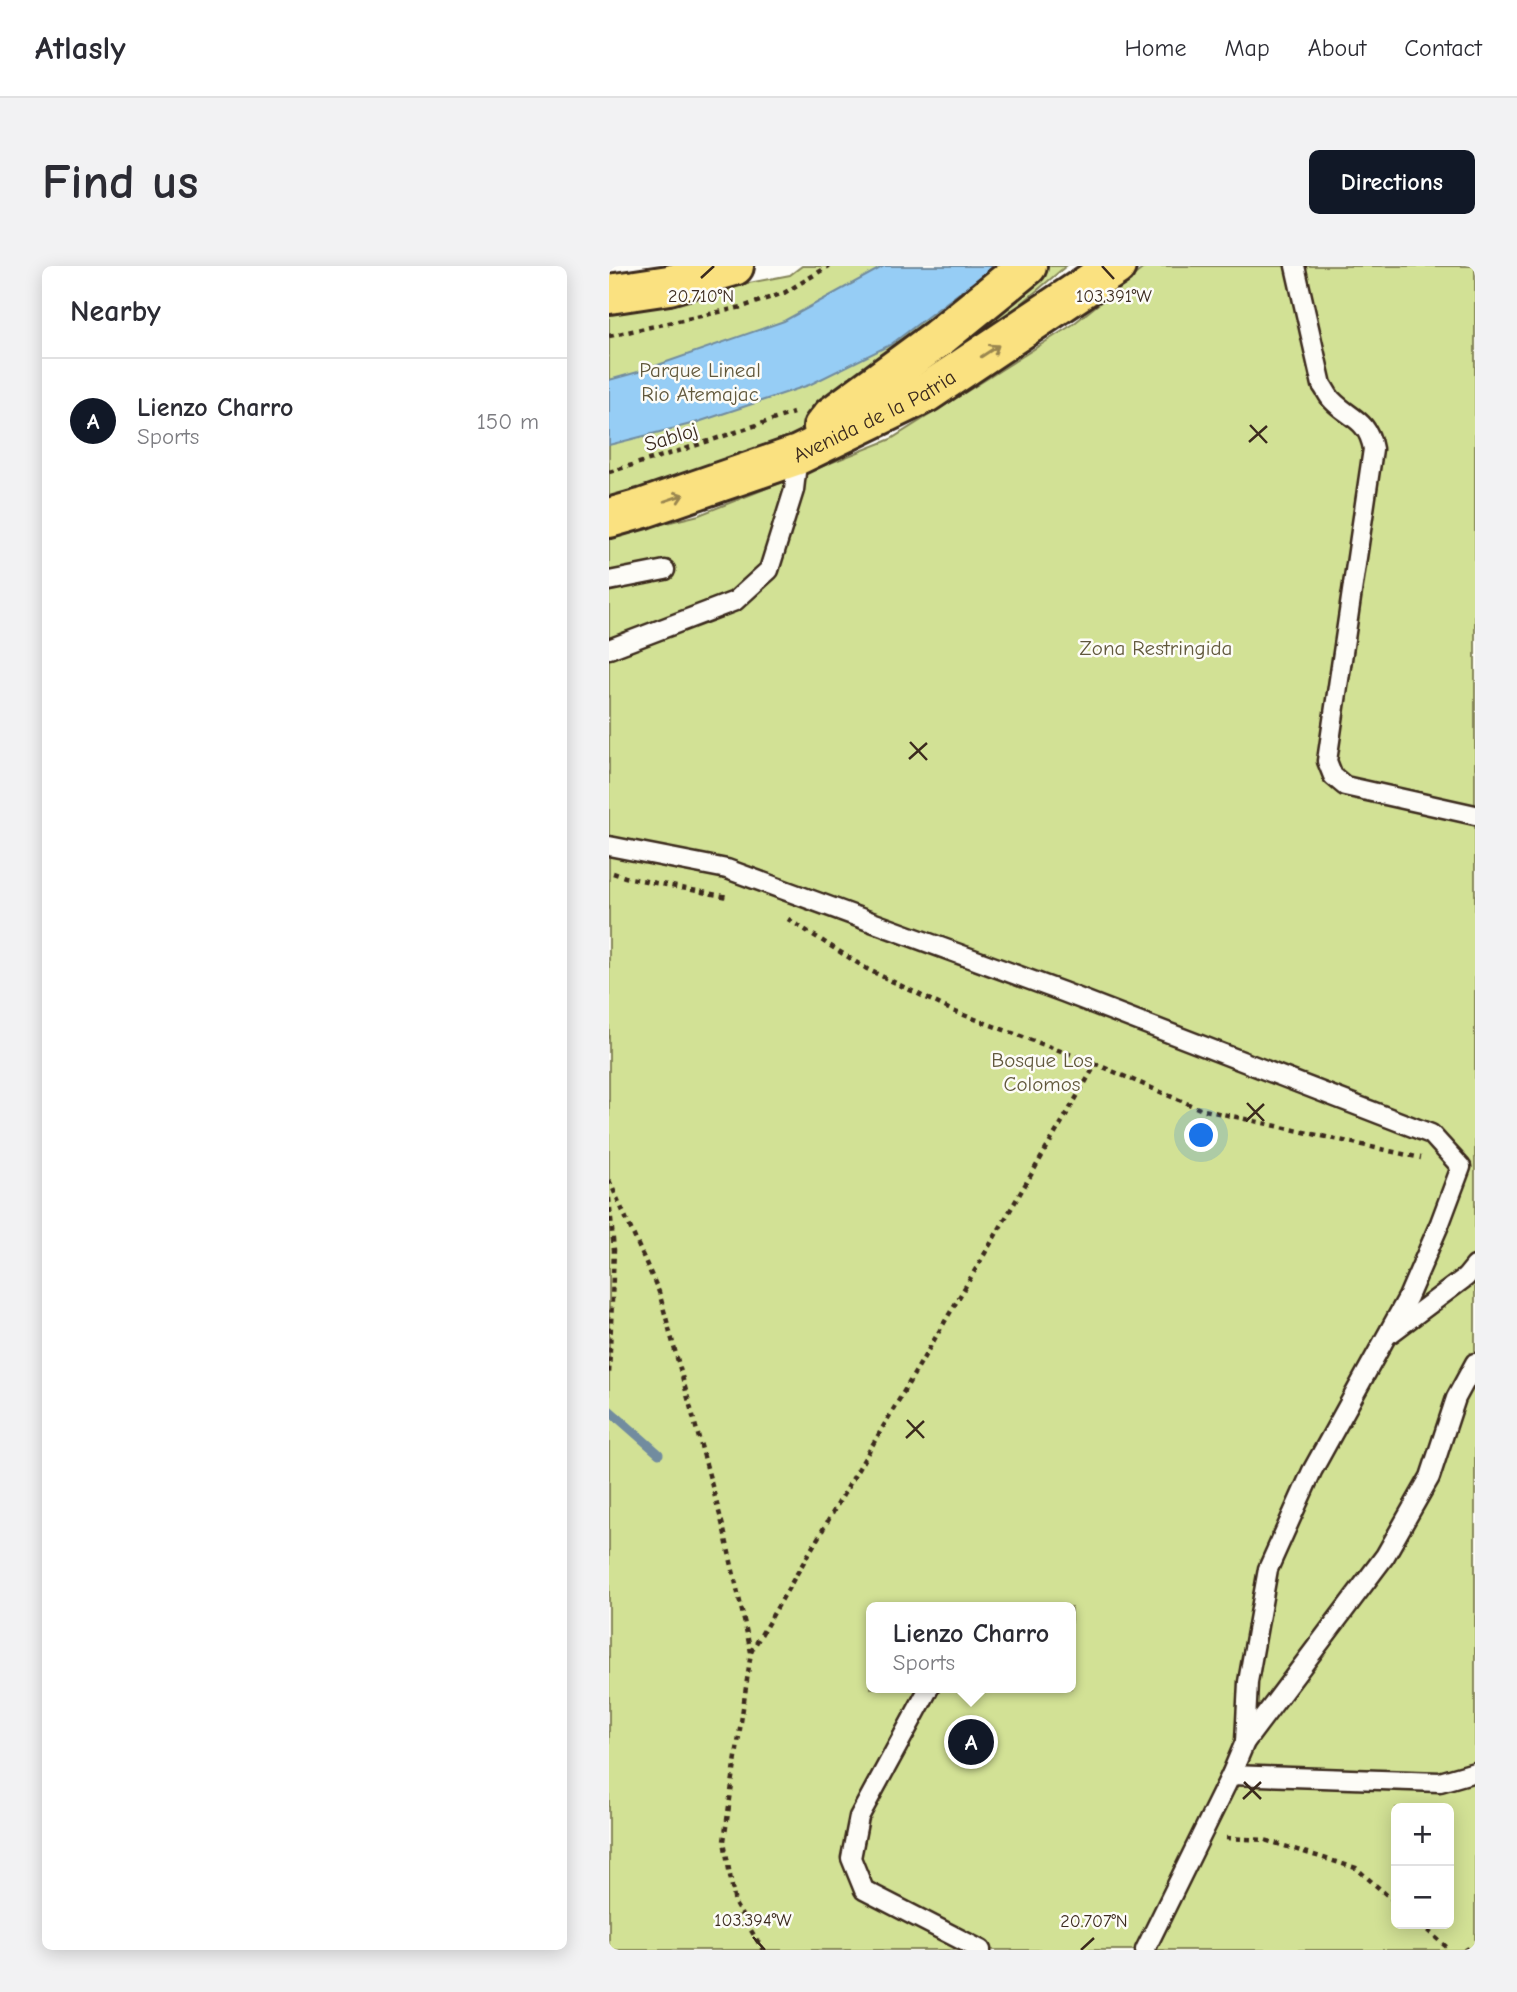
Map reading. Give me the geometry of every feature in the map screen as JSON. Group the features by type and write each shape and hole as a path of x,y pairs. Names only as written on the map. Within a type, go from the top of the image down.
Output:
{"main road":[{"path":"609,277 636,266"},
{"path":"609,294 669,285 734,266"},
{"path":"798,455 832,416 937,339 1027,266"},
{"name":"Avenida de la Patria","path":"609,518 798,455 926,393 1116,266"}],"lane":[{"path":"1295,266 1322,385 1332,400 1361,423 1370,434 1373,449 1327,761 1333,776 1345,786 1475,815"},
{"path":"609,649 736,601 769,570 794,490 798,455"},
{"path":"609,581 665,570"},
{"path":"609,846 726,869 1063,992 1431,1133 1461,1167 1408,1297 1312,1471 1268,1569 1248,1682 1245,1742"},
{"path":"1385,1338 1466,1277 1475,1266"},
{"path":"1145,1950 1245,1742 1385,1556 1430,1477 1456,1398 1475,1363"},
{"path":"926,1693 859,1817 851,1858 865,1890 981,1950"},
{"path":"1231,1775 1440,1782 1475,1772"}],"path":[{"name":"Sabloj","path":"609,472 798,412"},
{"path":"609,872 734,898"},
{"path":"782,915 867,969 953,1011 1096,1065 1200,1109 1461,1167"},
{"path":"751,1652 1096,1065"},
{"path":"609,1180 659,1292 724,1530 751,1652 723,1841 735,1904 763,1950"},
{"path":"609,1198 614,1250 609,1375"},
{"path":"1200,1836 1265,1840 1356,1868 1391,1899"},
{"path":"1426,1929 1450,1950"},
{"path":"1464,1950 1475,1946"}],"green space":[{"name":"Parque Lineal Rio Atemajac","path":"802,266 1066,266 989,331 773,452 609,502 609,310 790,275"},
{"name":"Bosque Los Colomos","path":"1146,266 1475,266 1475,1950 609,1950 609,537 699,515 891,439 1072,325"}],"water":[{"path":"884,266 995,266 890,345 809,385 695,423 609,445 609,380 784,321"}],"waterway":[{"path":"609,1410 659,1454"}],"place":[{"name":"Lienzo Charro","path":"971,1742"}],"park label":[{"name":"Zona Restringida","path":"1156,648"}]}
